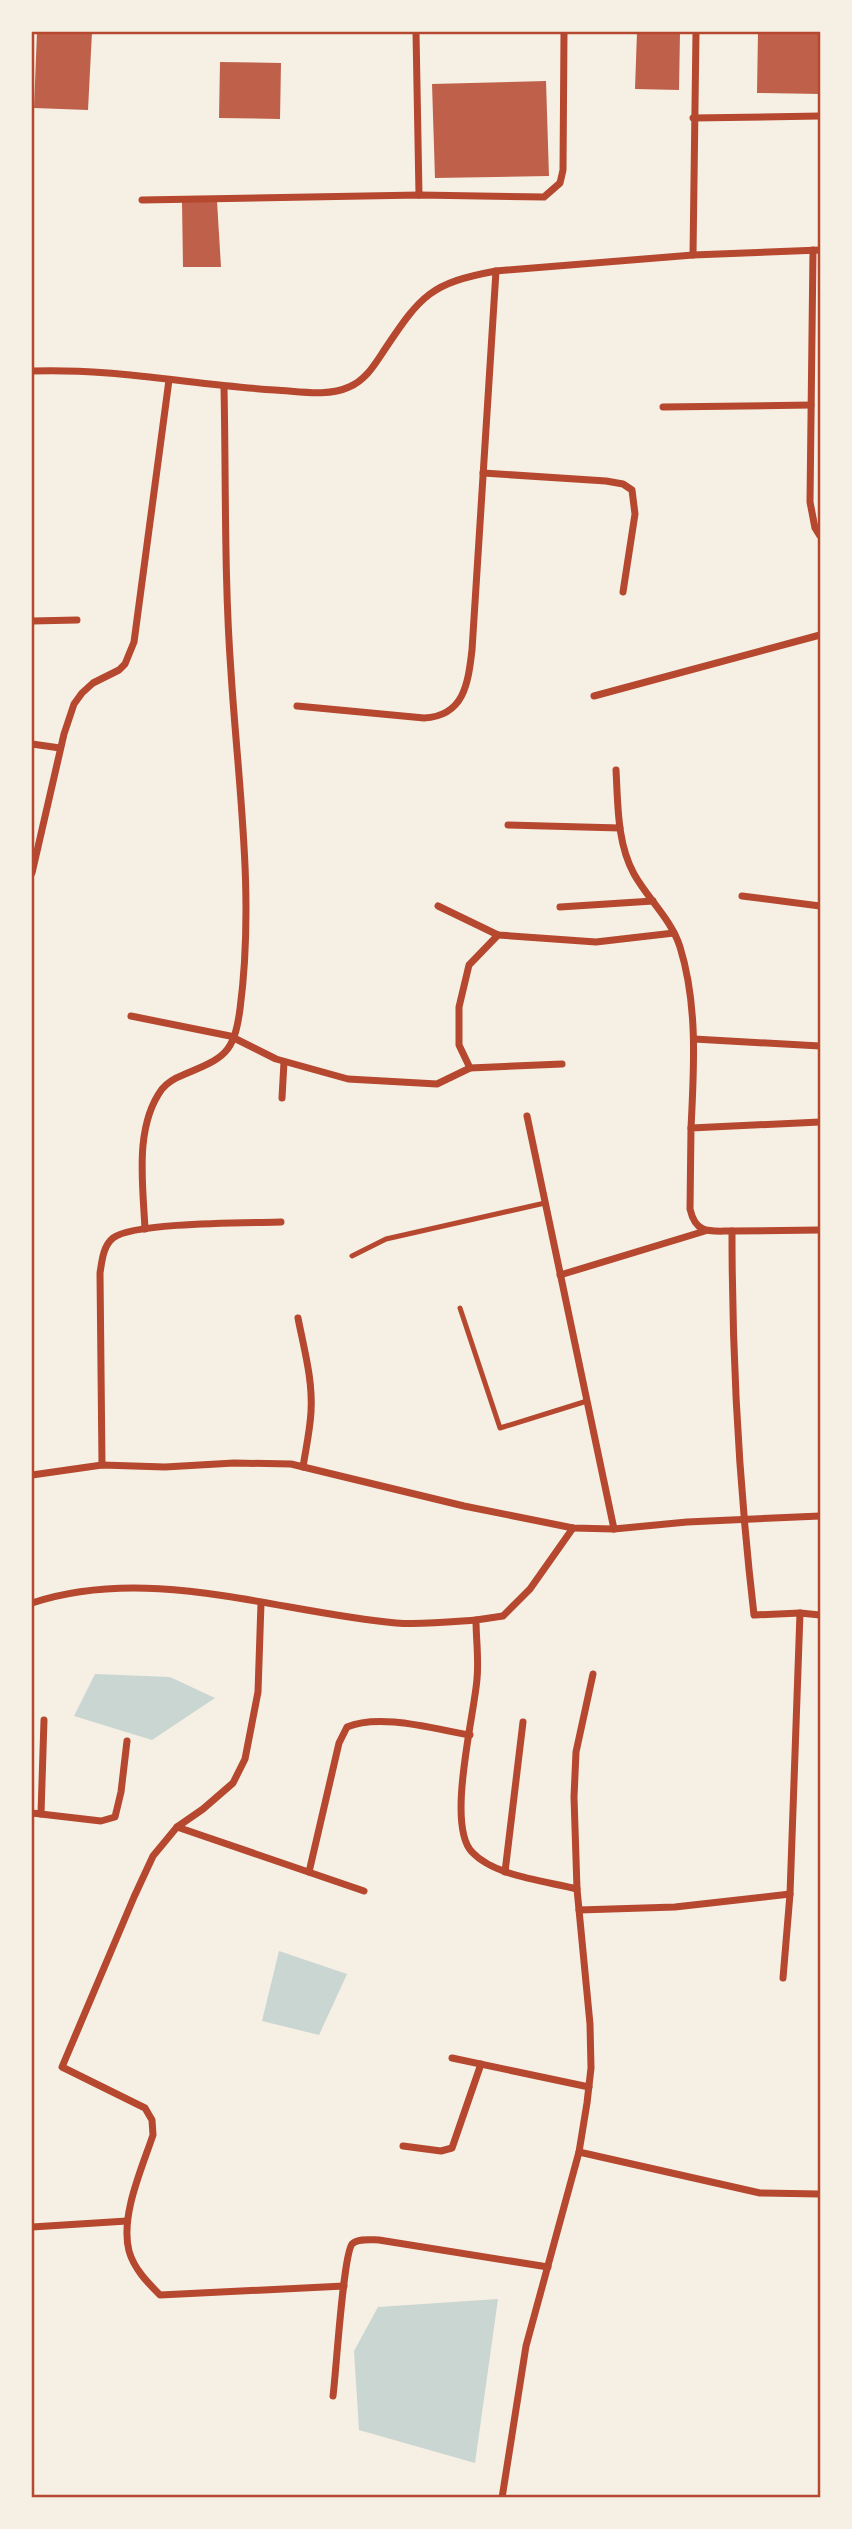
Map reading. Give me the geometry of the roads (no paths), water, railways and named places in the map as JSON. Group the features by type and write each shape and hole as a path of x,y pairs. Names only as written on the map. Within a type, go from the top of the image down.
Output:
{"street":[{"path":"416,32 419,195"},
{"path":"142,200 419,195 544,197 560,183 563,170 564,32"},
{"path":"693,255 696,32"},
{"path":"693,118 821,116"},
{"path":"32,371 109,374 224,387 313,392 346,388 361,380 409,313 438,286 458,278 496,271 693,255 817,250 810,502 816,528 821,536"},
{"path":"298,706 424,718 438,717 458,704 470,671 472,650 496,271"},
{"path":"32,873 60,748 71,712 82,693 93,683 119,670 130,656 134,642 169,380"},
{"path":"145,1229 143,1154 154,1104 171,1080 208,1065 223,1055 236,1039 240,1007 246,876 230,668 224,387"},
{"path":"663,407 811,405"},
{"path":"483,473 606,481 623,484 632,490 635,514 623,593"},
{"path":"32,621 77,620"},
{"path":"594,696 821,635"},
{"path":"32,744 60,748"},
{"path":"615,770 626,859 674,933 680,946 689,989 694,1039 690,1209 693,1221 706,1231"},
{"path":"508,825 621,828"},
{"path":"742,896 821,906"},
{"path":"560,906 653,901"},
{"path":"438,906 498,934 596,942 674,933"},
{"path":"470,1068 459,1045 459,1007 468,965 498,934"},
{"path":"131,1016 236,1039 284,1062 348,1079 437,1084 470,1068 562,1064"},
{"path":"694,1039 821,1046"},
{"path":"282,1098 284,1062"},
{"path":"527,1116 614,1529"},
{"path":"691,1128 821,1122"},
{"path":"103,1465 100,1273 108,1243 116,1236 145,1229 281,1222"},
{"path":"560,1275 706,1231 821,1230"},
{"path":"732,1231 732,1336 743,1518 754,1615 821,1615"},
{"path":"298,1318 311,1394 303,1467"},
{"path":"32,1475 103,1465 165,1467 234,1463 291,1464 464,1506 573,1528 614,1529 743,1518 821,1516"},
{"path":"32,1603 75,1592 126,1588 191,1591 397,1623 476,1620 503,1616 530,1590 573,1528"},
{"path":"261,1603 258,1692 245,1759 233,1783 177,1827 153,1856 62,2067 145,2108 152,2120 153,2135 126,2229 130,2253 143,2277 160,2295 344,2286"},
{"path":"783,1978 790,1894 800,1613"},
{"path":"476,1620 477,1677 462,1790 463,1838 470,1851 485,1863 505,1871 577,1889"},
{"path":"502,2497 526,2346 579,2152 589,2087 590,2024 577,1889 574,1810 576,1752 593,1674"},
{"path":"41,1814 44,1720"},
{"path":"309,1872 339,1743 347,1727 359,1722 378,1721 470,1735"},
{"path":"505,1871 523,1723"},
{"path":"32,1813 101,1821 115,1817 121,1793 127,1741"},
{"path":"177,1827 364,1891"},
{"path":"579,1910 675,1907 790,1894"},
{"path":"452,2058 589,2087"},
{"path":"403,2146 441,2151 452,2148 481,2064"},
{"path":"579,2152 760,2193 821,2194"},
{"path":"32,2227 127,2221"},
{"path":"333,2396 351,2245 365,2239 379,2239 548,2267"}],"lane":[{"path":"352,1256 386,1239 545,1203"},
{"path":"460,1308 500,1428 587,1401"}]}
